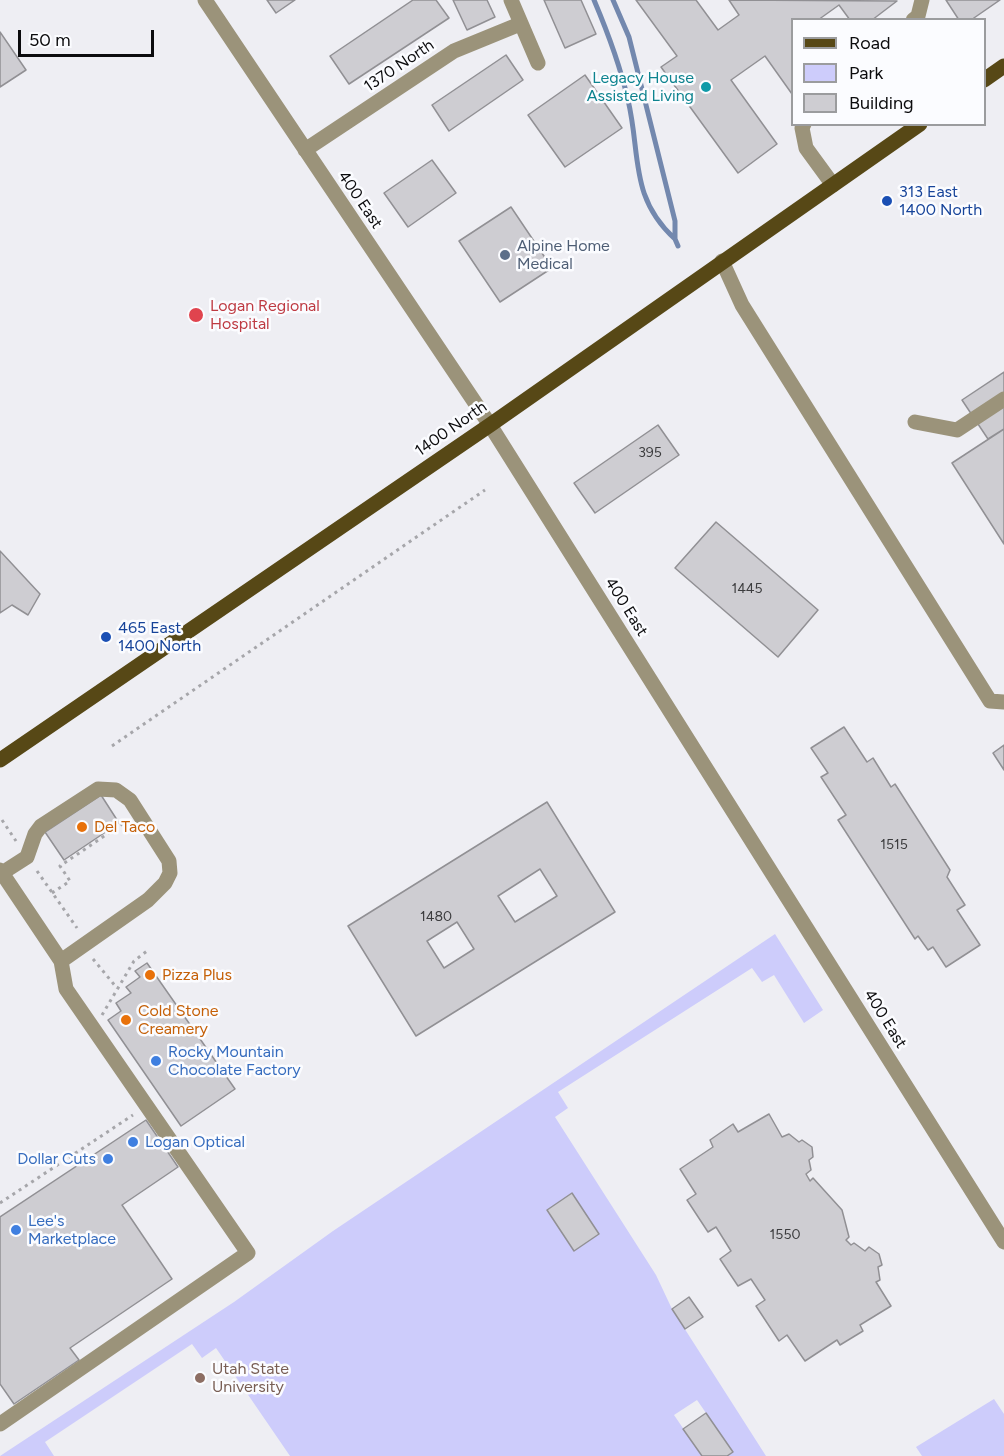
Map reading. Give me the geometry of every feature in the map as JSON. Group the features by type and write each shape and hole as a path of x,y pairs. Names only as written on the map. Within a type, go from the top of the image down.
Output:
{"main road":[{"path":"986,79 1004,66"},
{"name":"1400 North","path":"0,760 490,424 917,126"}],"street":[{"name":"400 East","path":"205,0 490,424 1004,1242"},
{"path":"511,0 538,63"},
{"path":"916,18 922,0"},
{"name":"1370 North","path":"305,150 454,51 520,24"},
{"path":"803,126 806,148 833,185"},
{"path":"722,261 742,305 990,701 1004,702"},
{"path":"915,422 957,430 1004,399"},
{"path":"0,1424 248,1253 66,989 60,961 1,872 27,857 35,834 41,826 98,789 116,790 130,800 169,861 170,873 165,883 148,900 60,961"}],"path":[{"path":"112,746 485,490"},
{"path":"52,893 70,882 60,866 130,819"},
{"path":"2,820 77,928"},
{"path":"100,1018 134,961 147,951"},
{"path":"92,957 117,988"},
{"path":"0,1203 146,1106"}],"green space":[{"path":"775,934 823,1010 804,1023 774,975 762,982 752,968 558,1092 568,1108 555,1117 656,1275 672,1309 766,1456 727,1456 733,1452 697,1400 674,1415 702,1456 290,1456 216,1348 202,1358 192,1344 45,1442 54,1456 0,1456 234,1302 333,1231","holes":["572,1194 599,1234 574,1251 547,1210"]},
{"path":"994,1399 1004,1414 1004,1456 922,1456 916,1447"}],"building":[{"path":"267,0 295,0 276,13"},
{"path":"413,0 436,0 449,18 349,84 330,56"},
{"path":"453,0 487,0 495,17 467,30"},
{"path":"544,0 581,0 596,34 565,48"},
{"name":"Legacy House Assisted Living","path":"636,0 696,0 718,30 739,15 729,0 897,1 875,18 849,18 839,5 821,18 791,18 791,93 765,56 731,80 777,144 738,173 661,67 677,56"},
{"path":"946,0 1000,0 974,18 958,18"},
{"path":"0,32 26,70 0,87"},
{"path":"506,55 523,80 449,131 432,105"},
{"path":"585,75 622,128 565,167 528,115"},
{"path":"432,160 456,193 408,227 384,193"},
{"name":"Alpine Home Medical","path":"511,207 552,268 500,302 459,241"},
{"path":"1004,372 1004,429 988,439 962,400"},
{"path":"658,425 679,455 595,513 574,483"},
{"path":"1004,429 1004,544 952,463"},
{"path":"716,522 818,610 778,657 675,568"},
{"path":"0,551 40,594 28,615 12,605 0,613"},
{"path":"844,727 867,762 873,758 891,787 895,784 950,870 947,877 965,905 957,910 980,945 946,967 933,947 928,950 918,936 915,939 838,820 846,815 821,777 828,773 811,748"},
{"path":"1004,745 1004,770 993,753"},
{"name":"Del Taco","path":"101,795 119,823 64,860 45,832"},
{"path":"547,802 615,912 416,1036 348,926","holes":["540,869 557,896 515,922 498,896","457,922 474,949 444,968 427,941"]},
{"path":"147,963 235,1089 181,1126 108,1020 121,1011 116,1003 131,993 126,987 140,977 135,971"},
{"path":"769,1114 782,1137 789,1134 799,1142 802,1140 812,1147 813,1157 809,1160 811,1170 806,1174 810,1181 813,1178 842,1210 849,1237 846,1240 851,1245 854,1243 865,1251 869,1247 879,1254 882,1265 878,1267 880,1280 876,1282 891,1306 860,1325 863,1331 840,1345 837,1340 805,1361 787,1335 779,1341 756,1306 765,1300 751,1279 738,1286 720,1259 731,1251 716,1227 708,1232 687,1200 696,1194 680,1169 713,1147 710,1140 733,1124 738,1132"},
{"path":"146,1120 178,1167 122,1205 172,1279 70,1348 79,1360 14,1404 0,1384 0,1217"},
{"path":"572,1193 599,1234 574,1251 547,1210"},
{"path":"689,1297 703,1317 685,1329 672,1309"},
{"path":"706,1413 733,1452 727,1456 702,1456 683,1429"}],"waterway":[{"path":"594,0 625,87 643,191 660,223 675,239"},
{"path":"613,0 629,37 675,221 675,239 678,246"}],"place":[{"name":"Legacy House Assisted Living","path":"706,87"},
{"name":"313 East 1400 North","path":"887,201"},
{"name":"Alpine Home Medical","path":"505,255"},
{"name":"Logan Regional Hospital","path":"196,315"},
{"name":"465 East 1400 North","path":"106,637"},
{"name":"Del Taco","path":"82,827"},
{"name":"Pizza Plus","path":"150,975"},
{"name":"Cold Stone Creamery","path":"126,1020"},
{"name":"Rocky Mountain Chocolate Factory","path":"156,1061"},
{"name":"Logan Optical","path":"133,1142"},
{"name":"Dollar Cuts","path":"108,1159"},
{"name":"Lee's Marketplace","path":"16,1230"},
{"name":"Utah State University","path":"200,1378"}]}
